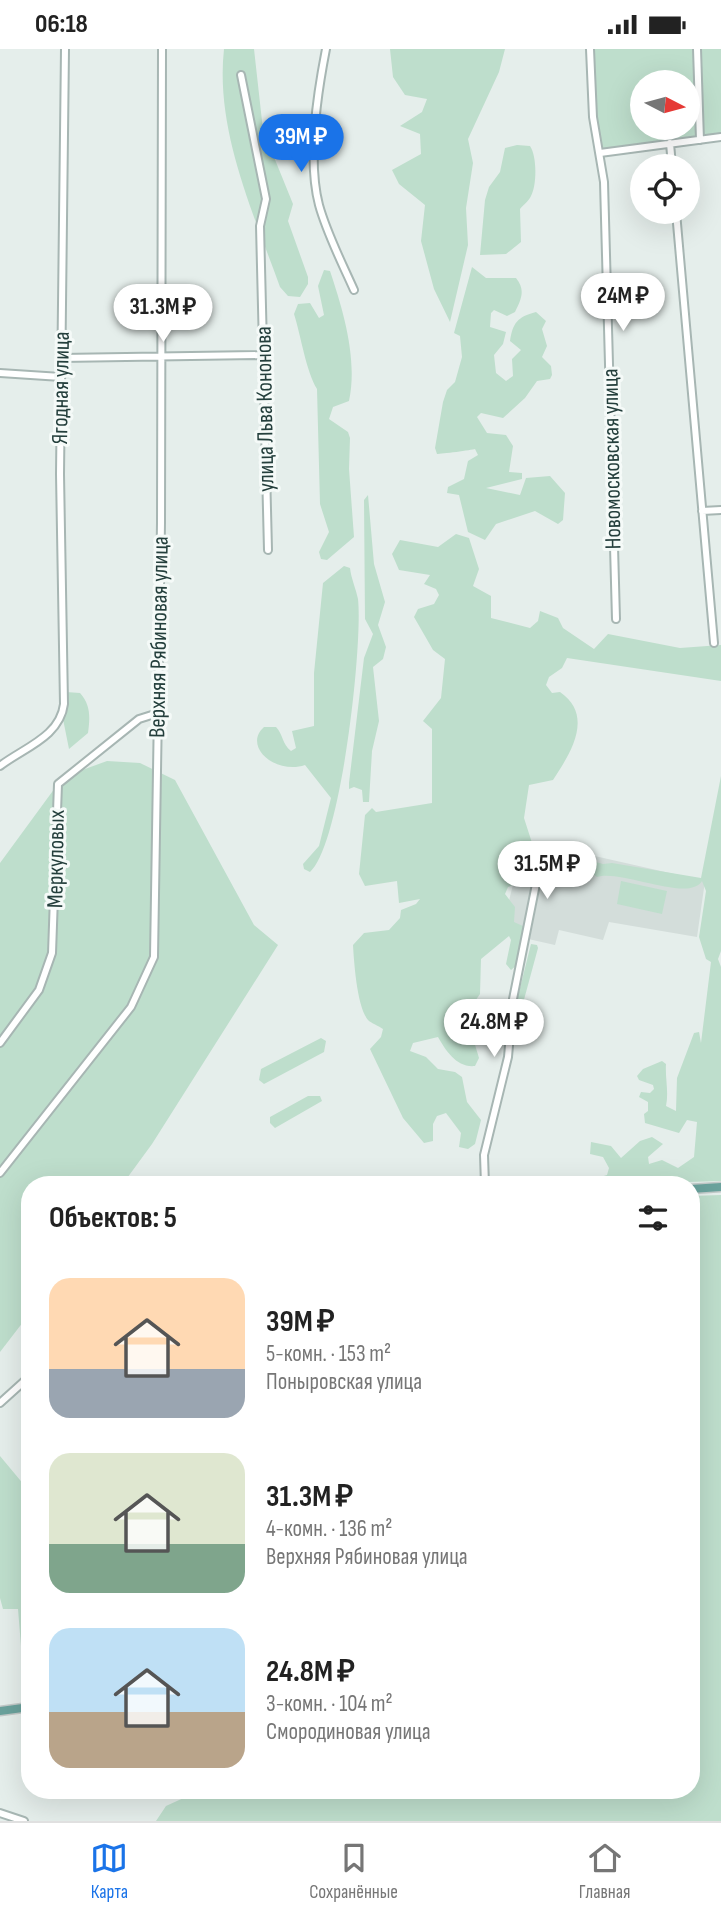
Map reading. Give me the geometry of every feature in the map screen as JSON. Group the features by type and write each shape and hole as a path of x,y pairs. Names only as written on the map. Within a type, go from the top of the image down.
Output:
{"main road":[{"path":"700,1188 721,1187"},
{"path":"0,1711 21,1708"}],"street":[{"name":"Ягодная улица","path":"0,766 48,735 64,704 61,358 65,49"},
{"name":"Верхняя Рябиновая улица","path":"0,1173 131,1007 154,957 163,49"},
{"path":"326,49 316,120 314,177 320,206 354,290"},
{"name":"Новомосковская улица","path":"590,49 593,117 600,153 605,209 616,619"},
{"path":"697,49 698,70"},
{"name":"улица Льва Кононова","path":"241,75 267,199 260,226 268,550"},
{"path":"600,153 721,137"},
{"path":"670,143 671,154"},
{"path":"677,224 714,643"},
{"path":"61,358 264,355"},
{"path":"0,373 61,377"},
{"path":"702,511 721,510"},
{"name":"Меркуловых","path":"0,1043 34,997 52,953 58,784 139,719 158,713"},
{"path":"485,1176 484,1155 508,1057 513,999 540,864"},
{"path":"0,1403 21,1384"},
{"path":"0,1813 24,1821"}],"shaded area":[{"path":"524,840 705,881 697,937 609,922 603,940 559,930 555,945 501,933"}],"green space":[{"path":"224,49 254,49 263,130 293,204 288,221 308,277 308,284 300,297 288,296 280,287 238,170 225,110"},
{"path":"390,49 505,49 499,72 468,139 473,163 466,208 468,245 450,322 434,289 421,241 425,205 399,184 392,170 421,154 420,134 400,126 422,112 427,99 405,95 393,77"},
{"path":"592,49 721,49 721,133 700,136 700,70 630,70 630,140 670,140 604,149 596,139"},
{"path":"530,146 535,171 533,191 520,209 521,242 506,254 480,255 485,200 489,187 500,172 505,148"},
{"path":"472,267 486,278 516,278 522,291 515,312 507,316 494,310 491,313 490,327 506,332 503,344 494,355 496,373 506,381 513,376 512,359 521,350 510,341 513,330 520,319 536,312 546,321 542,329 547,346 542,357 551,366 552,375 550,379 537,381 525,398 503,418 481,413 477,417 487,433 506,435 513,446 509,472 522,473 522,479 486,488 520,495 526,478 550,476 565,493 563,520 558,524 535,511 496,524 485,540 468,532 459,495 447,493 448,487 464,479 468,461 478,455 475,449 437,454 435,448 443,402 447,390 455,382 462,357 460,336 454,333"},
{"path":"324,270 330,271 335,286 344,318 352,368 349,401 333,407 329,419 348,432 350,438 349,469 354,537 327,560 321,559 319,552 329,532 320,504 317,389 294,314 298,304 310,303 319,318 324,315 318,286"},
{"path":"368,495 374,564 385,602 378,625 386,647 383,659 373,667 379,721 372,751 369,802 363,802 362,790 354,787 349,789 349,783 364,658 373,634 365,619 364,500"},
{"path":"456,534 469,538 479,569 473,586 491,596 491,618 530,628 538,621 540,611 558,618 563,628 594,649 608,634 680,648 721,645 721,681 567,658 562,668 549,677 546,685 552,693 560,692 570,702 576,712 578,724 572,747 553,780 529,785 524,818 533,846 525,853 524,865 512,869 516,884 508,887 505,894 515,907 514,922 525,927 517,965 511,970 506,964 511,940 509,936 481,959 480,994 471,1007 469,1025 479,1058 475,1066 457,1061 438,1037 413,1043 410,1051 426,1057 438,1069 455,1072 462,1077 467,1102 481,1120 475,1144 468,1149 459,1147 461,1133 446,1113 437,1116 433,1124 433,1141 424,1143 403,1118 370,1049 381,1037 383,1029 368,1020 364,1014 357,984 353,945 364,933 389,930 400,918 401,910 416,904 420,899 399,903 397,881 365,886 359,874 365,815 372,808 376,812 432,803 432,729 423,721 441,698 445,659 433,650 414,617 418,609 434,604 439,595 436,589 424,584 430,575 399,570 392,554 400,540 438,547"},
{"path":"344,566 350,568 358,599 359,623 353,698 348,742 331,824 321,854 310,872 304,869 303,864 319,846 331,798 305,765 294,767 274,763 260,750 257,743 258,735 264,727 276,727 291,751 296,748 292,731 314,726 314,673 323,583"},
{"path":"66,692 80,693 88,707 89,717 88,733 69,749 62,714"},
{"path":"107,761 140,763 175,780 254,925 278,945 152,1144 129,1176 21,1176 21,1325 0,1352 0,863 63,777"},
{"path":"721,776 721,951 718,959 721,967 721,1181 700,1182 700,1176 604,1176 607,1175 609,1168 603,1157 590,1154 591,1142 611,1146 621,1158 640,1141 652,1137 663,1144 648,1157 649,1164 662,1160 678,1168 694,1157 697,1122 687,1120 679,1133 645,1123 644,1114 648,1111 648,1102 639,1097 641,1092 650,1093 654,1089 653,1085 639,1080 637,1076 643,1069 662,1061 666,1064 666,1106 676,1111 677,1078 694,1033 699,1032 701,1043 711,962 706,959 699,937 706,891 702,881 695,887 683,889 622,877 597,877 589,871 546,860 545,854 550,850 603,864 612,863 701,878"},
{"path":"621,881 667,891 662,914 617,904"},
{"path":"531,944 537,945 538,948 512,1044 517,1000"},
{"path":"321,1038 326,1041 324,1052 264,1084 259,1080 261,1069"},
{"path":"308,1096 320,1096 322,1101 275,1128 270,1123 270,1117"},
{"path":"721,1195 721,1821 156,1821 166,1806 181,1799 700,1799 700,1196"},
{"path":"0,1456 21,1481 21,1646 18,1609 3,1609 0,1598"}]}
